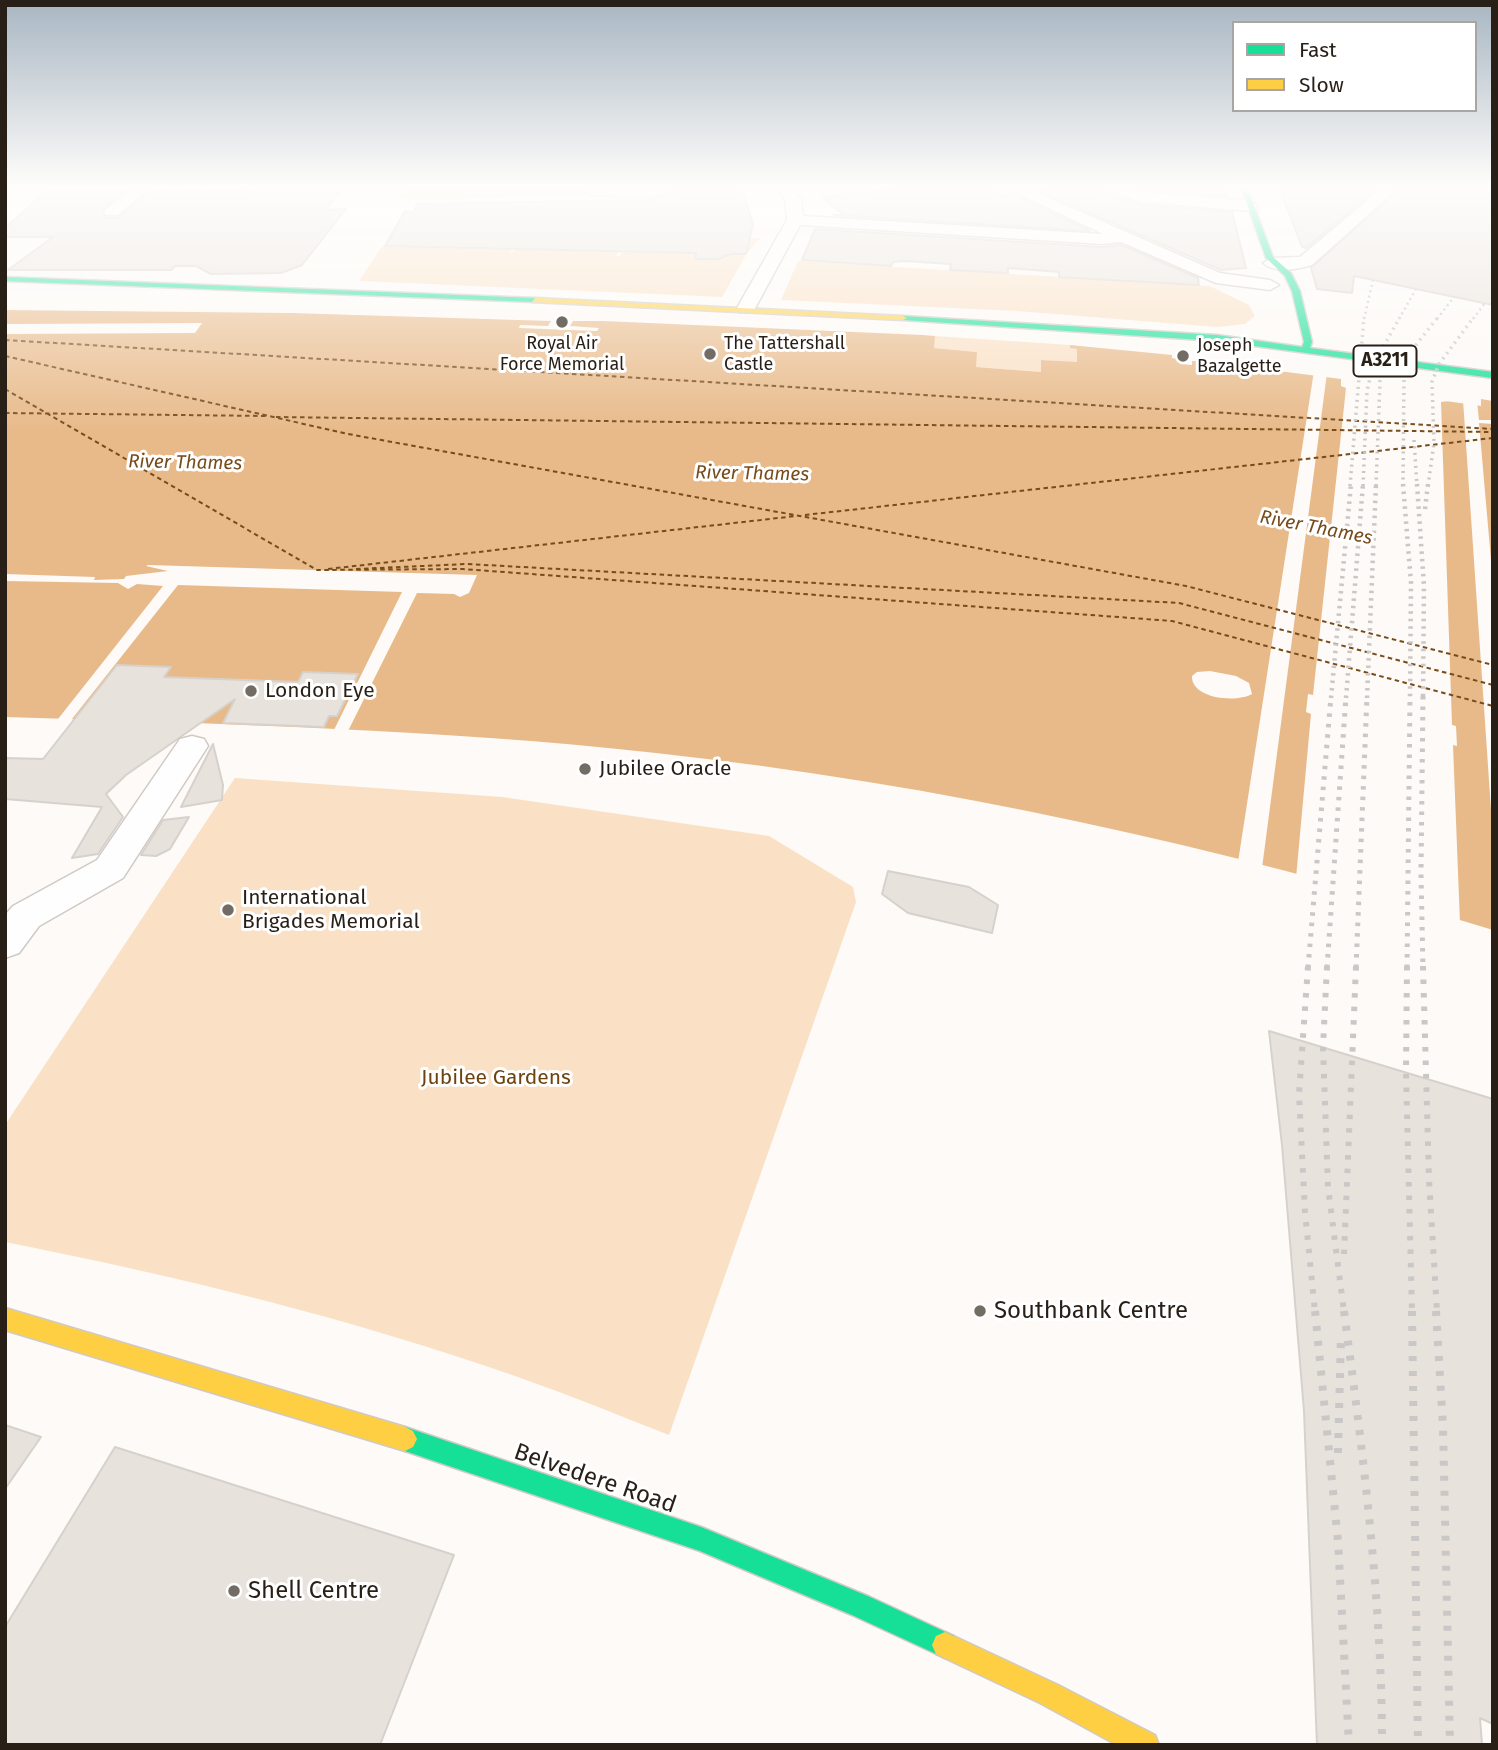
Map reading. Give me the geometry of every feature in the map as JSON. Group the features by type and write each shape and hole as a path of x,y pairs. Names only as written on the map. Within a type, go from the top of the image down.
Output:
{"main road":[{"path":"1267,269 1265,271 1272,290 1297,291"},
{"path":"1282,269 1289,273 1303,309 1304,335 1308,342 1305,351"},
{"name":"A3211","path":"5,279 746,308 1217,338 1493,375"},
{"path":"1217,338 1273,329 1285,349"},
{"name":"Belvedere Road","path":"5,1319 360,1424 701,1539 861,1606 1049,1694 1145,1745"}],"street":[{"path":"746,308 768,269"},
{"path":"1194,269 1216,278 1272,290"},
{"path":"5,943 26,916 110,869 192,746"}],"green space":[{"path":"367,269 738,269 722,297 359,281"},
{"path":"795,269 924,269 1210,286 1249,305 1255,316 1245,324 1217,327 1016,311 781,300"},
{"path":"935,336 1070,345 1070,348 1077,348 1078,363 1042,360 1041,372 975,367 977,352 933,348"},
{"name":"Jubilee Gardens","path":"235,778 502,797 769,836 853,887 856,902 669,1435 534,1383 390,1335 199,1284 5,1242 5,1125"}],"water":[{"name":"River Thames","path":"5,310 292,313 551,321 548,326 520,325 519,328 597,331 599,328 570,326 573,321 603,321 923,335 935,336 934,348 977,352 976,367 1041,372 1041,360 1077,362 1077,349 1070,348 1070,345 1172,355 1172,358 1179,359 1180,364 1192,365 1192,361 1201,361 1341,379 1341,386 1481,406 1481,399 1493,401 1493,930 1287,871 1183,845 974,800 762,766 494,738 249,725 5,717","holes":["1210,671 1236,676 1249,683 1252,694 1236,698 1216,697 1199,690 1192,676 1197,672"]}],"pier":[{"path":"202,323 195,333 5,334 5,324"},
{"path":"1314,371 1327,373 1262,868 1238,862"},
{"path":"1342,375 1344,383 1457,400 1441,402 1452,725 1456,726 1457,746 1453,745 1460,923 1296,878 1311,714 1306,712 1308,694 1313,695 1346,388 1341,386"},
{"path":"1463,400 1477,402 1479,420 1493,420 1493,424 1479,423 1493,583 1493,839"},
{"path":"146,566 477,575 469,593 460,597 454,594 417,593 348,731 334,730 402,592 178,585 72,719 58,719 163,586 137,584 128,589 118,583 5,581 5,574 95,577 94,580 124,579 126,576 168,571"}],"building":[{"path":"10,269 172,269 171,270 8,270"},
{"path":"201,269 292,269 281,273 211,274"},
{"path":"1008,269 1008,273 950,270"},
{"path":"1017,269 1176,269 1198,278 1199,285 1059,277 1059,272"},
{"path":"1311,269 1493,269 1493,305 1354,276 1352,293 1317,289"},
{"path":"117,665 171,667 164,677 298,682 303,672 358,674 337,716 329,716 324,727 223,723 235,699 126,775 106,794 123,817 98,854 72,858 102,807 5,799 5,758 43,759"},
{"path":"213,744 223,785 222,800 181,807"},
{"path":"189,817 170,849 156,856 141,855 163,820"},
{"path":"888,871 969,887 998,905 992,933 908,913 882,894"},
{"path":"1269,1031 1493,1099 1493,1724 1480,1718 1482,1745 1317,1745 1304,1411 1282,1145"},
{"path":"5,1425 41,1437 5,1489"},
{"name":"Shell Centre","path":"115,1447 454,1555 380,1745 5,1745 5,1627"}],"ferry route":[{"path":"5,340 1493,429"},
{"path":"5,356 348,434 1186,586 1493,665"},
{"path":"5,389 47,413"},
{"path":"5,413 47,413"},
{"path":"47,413 267,416"},
{"path":"47,413 317,570 463,569 1172,621 1493,706"},
{"path":"276,417 1493,432"},
{"path":"805,515 1493,438"},
{"path":"328,569 796,516"},
{"path":"356,569 467,564 1179,603 1493,685"}],"railway":[{"path":"1364,319 1373,280"},
{"path":"1399,319 1416,289"},
{"path":"1437,319 1454,297"},
{"path":"1473,319 1485,303"},
{"path":"1350,486 1364,317"},
{"path":"1363,486 1367,391 1373,365 1400,317"},
{"path":"1403,484 1404,379 1412,350 1438,317"},
{"path":"1428,486 1434,443 1432,382 1439,364 1474,317"},
{"path":"1376,486 1380,381 1388,357"},
{"path":"1414,440 1417,486"},
{"path":"1331,698 1351,484"},
{"path":"1346,698 1363,484"},
{"path":"1367,698 1376,484"},
{"path":"1403,484 1411,583 1410,698"},
{"path":"1417,484 1424,586 1423,698"},
{"path":"1425,509 1428,484"},
{"path":"1308,968 1331,696"},
{"path":"1327,968 1346,696"},
{"path":"1356,968 1367,696"},
{"path":"1407,968 1410,696"},
{"path":"1423,696 1423,968"},
{"path":"1308,966 1299,1094 1305,1212 1315,1312"},
{"path":"1327,966 1323,1047 1328,1187 1344,1312"},
{"path":"1344,1254 1356,966"},
{"path":"1407,966 1406,1072 1412,1312"},
{"path":"1423,966 1429,1179 1437,1312"},
{"path":"1315,1311 1338,1541 1349,1745"},
{"path":"1344,1311 1375,1582 1382,1745"},
{"path":"1412,1311 1418,1745"},
{"path":"1436,1311 1443,1426 1450,1745"},
{"path":"1338,1453 1341,1334"}],"traffic: fast":[{"path":"1281,269 1288,275 1296,291 1308,342 1305,351"},
{"path":"5,279 535,300"},
{"path":"903,318 1217,338 1493,375"},
{"path":"405,1439 701,1539 861,1606 945,1645"}],"traffic: slow":[{"path":"535,300 903,318"},
{"path":"5,1319 405,1439"},
{"path":"945,1645 1049,1694 1145,1745"}],"place":[{"name":"Royal Air Force Memorial","path":"562,322"},
{"name":"The Tattershall Castle","path":"710,354"},
{"name":"Joseph Bazalgette","path":"1183,356"},
{"name":"London Eye","path":"251,691"},
{"name":"Jubilee Oracle","path":"585,769"},
{"name":"International Brigades Memorial","path":"228,910"},
{"name":"Southbank Centre","path":"980,1311"},
{"name":"Shell Centre","path":"234,1591"}]}
